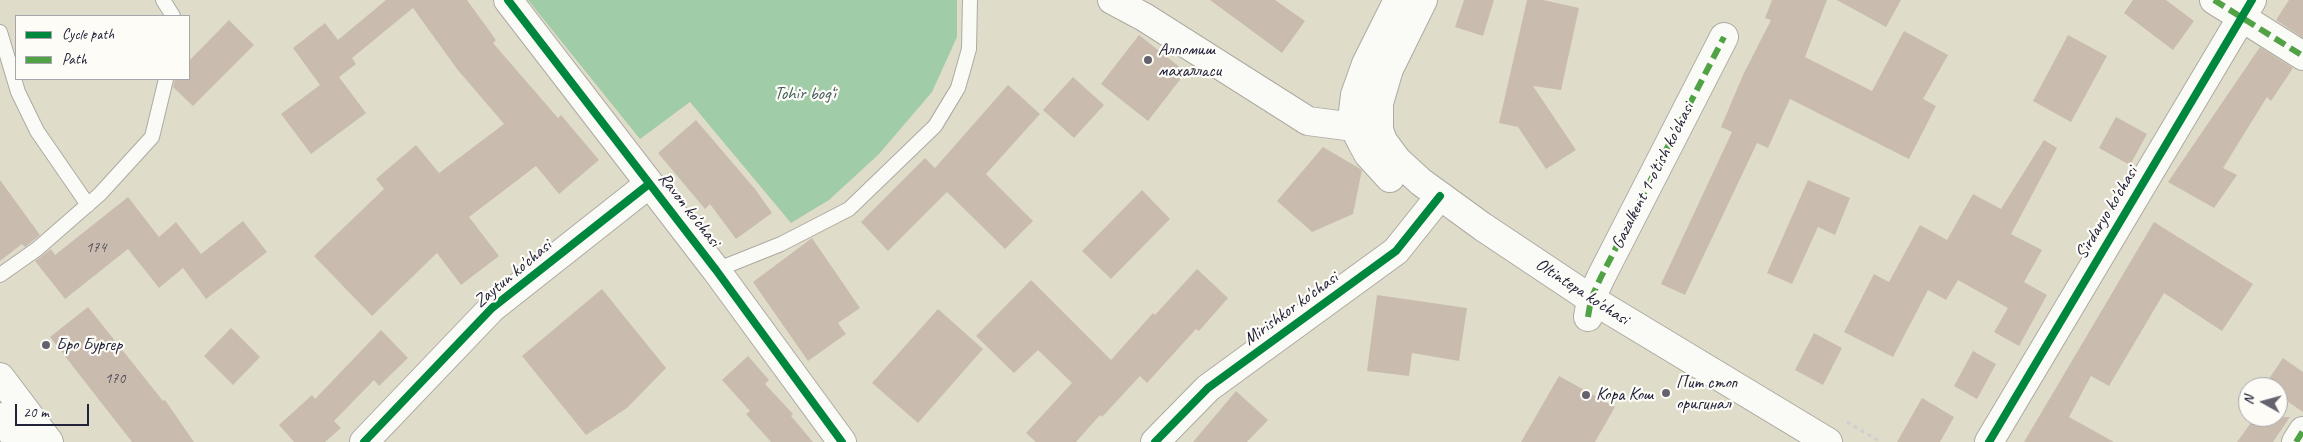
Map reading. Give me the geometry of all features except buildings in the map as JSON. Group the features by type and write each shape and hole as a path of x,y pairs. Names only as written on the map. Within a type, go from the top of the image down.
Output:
{"street":[{"name":"Ravon ko'chasi","path":"508,0 716,270 842,442"},
{"path":"1112,0 1144,17 1308,121 1367,129"},
{"path":"1367,129 1353,112 1360,80 1398,0"},
{"path":"1367,129 1379,103 1389,69 1423,0"},
{"path":"2214,0 2247,9 2303,56"},
{"name":"Sirdaryo ko'chasi","path":"1989,442 2247,9"},
{"name":"Gazalkent 1-o'tish ko'chasi","path":"1589,308 1724,37"},
{"name":"Oltintepa ko'chasi","path":"1367,129 1368,154 1381,170 1436,203 1589,308 1798,442"},
{"name":"Zaytun ko'chasi","path":"364,442 492,308 649,184"},
{"name":"Mirishkor ko'chasi","path":"1155,442 1208,388 1396,251 1436,203"},
{"name":"Oltintepa ko'chasi","path":"1589,308 1828,442"},
{"path":"0,377 49,442"},
{"path":"0,417 18,442"},
{"path":"2296,442 2303,431"}],"lane":[{"path":"163,0 172,15"},
{"path":"716,270 781,244 849,209 935,126 958,88 969,50 970,0"},
{"path":"0,32 18,92 37,131 88,205"},
{"path":"0,275 37,249 88,205 152,137 166,80"}],"green space":[{"name":"Tohir bog‘i","path":"528,0 957,0 957,37 932,92 879,154 829,200 791,223 690,102 640,139"}],"marked path":[{"path":"2214,0 2303,56"},
{"path":"1588,317 1591,299 1601,277 1724,37"},
{"path":"2296,442 2303,431"}],"cycle path":[{"path":"508,0 716,270 842,442"},
{"path":"1989,442 2252,0"},
{"path":"364,442 492,308 649,184"},
{"path":"1155,442 1208,388 1396,251 1440,196"}],"place":[{"name":"Алпомиш махалласи","path":"1148,60"},
{"name":"Бро Бургер","path":"46,345"},
{"name":"Пит стоп оригинал","path":"1666,393"},
{"name":"Кора Кош","path":"1586,395"}]}
